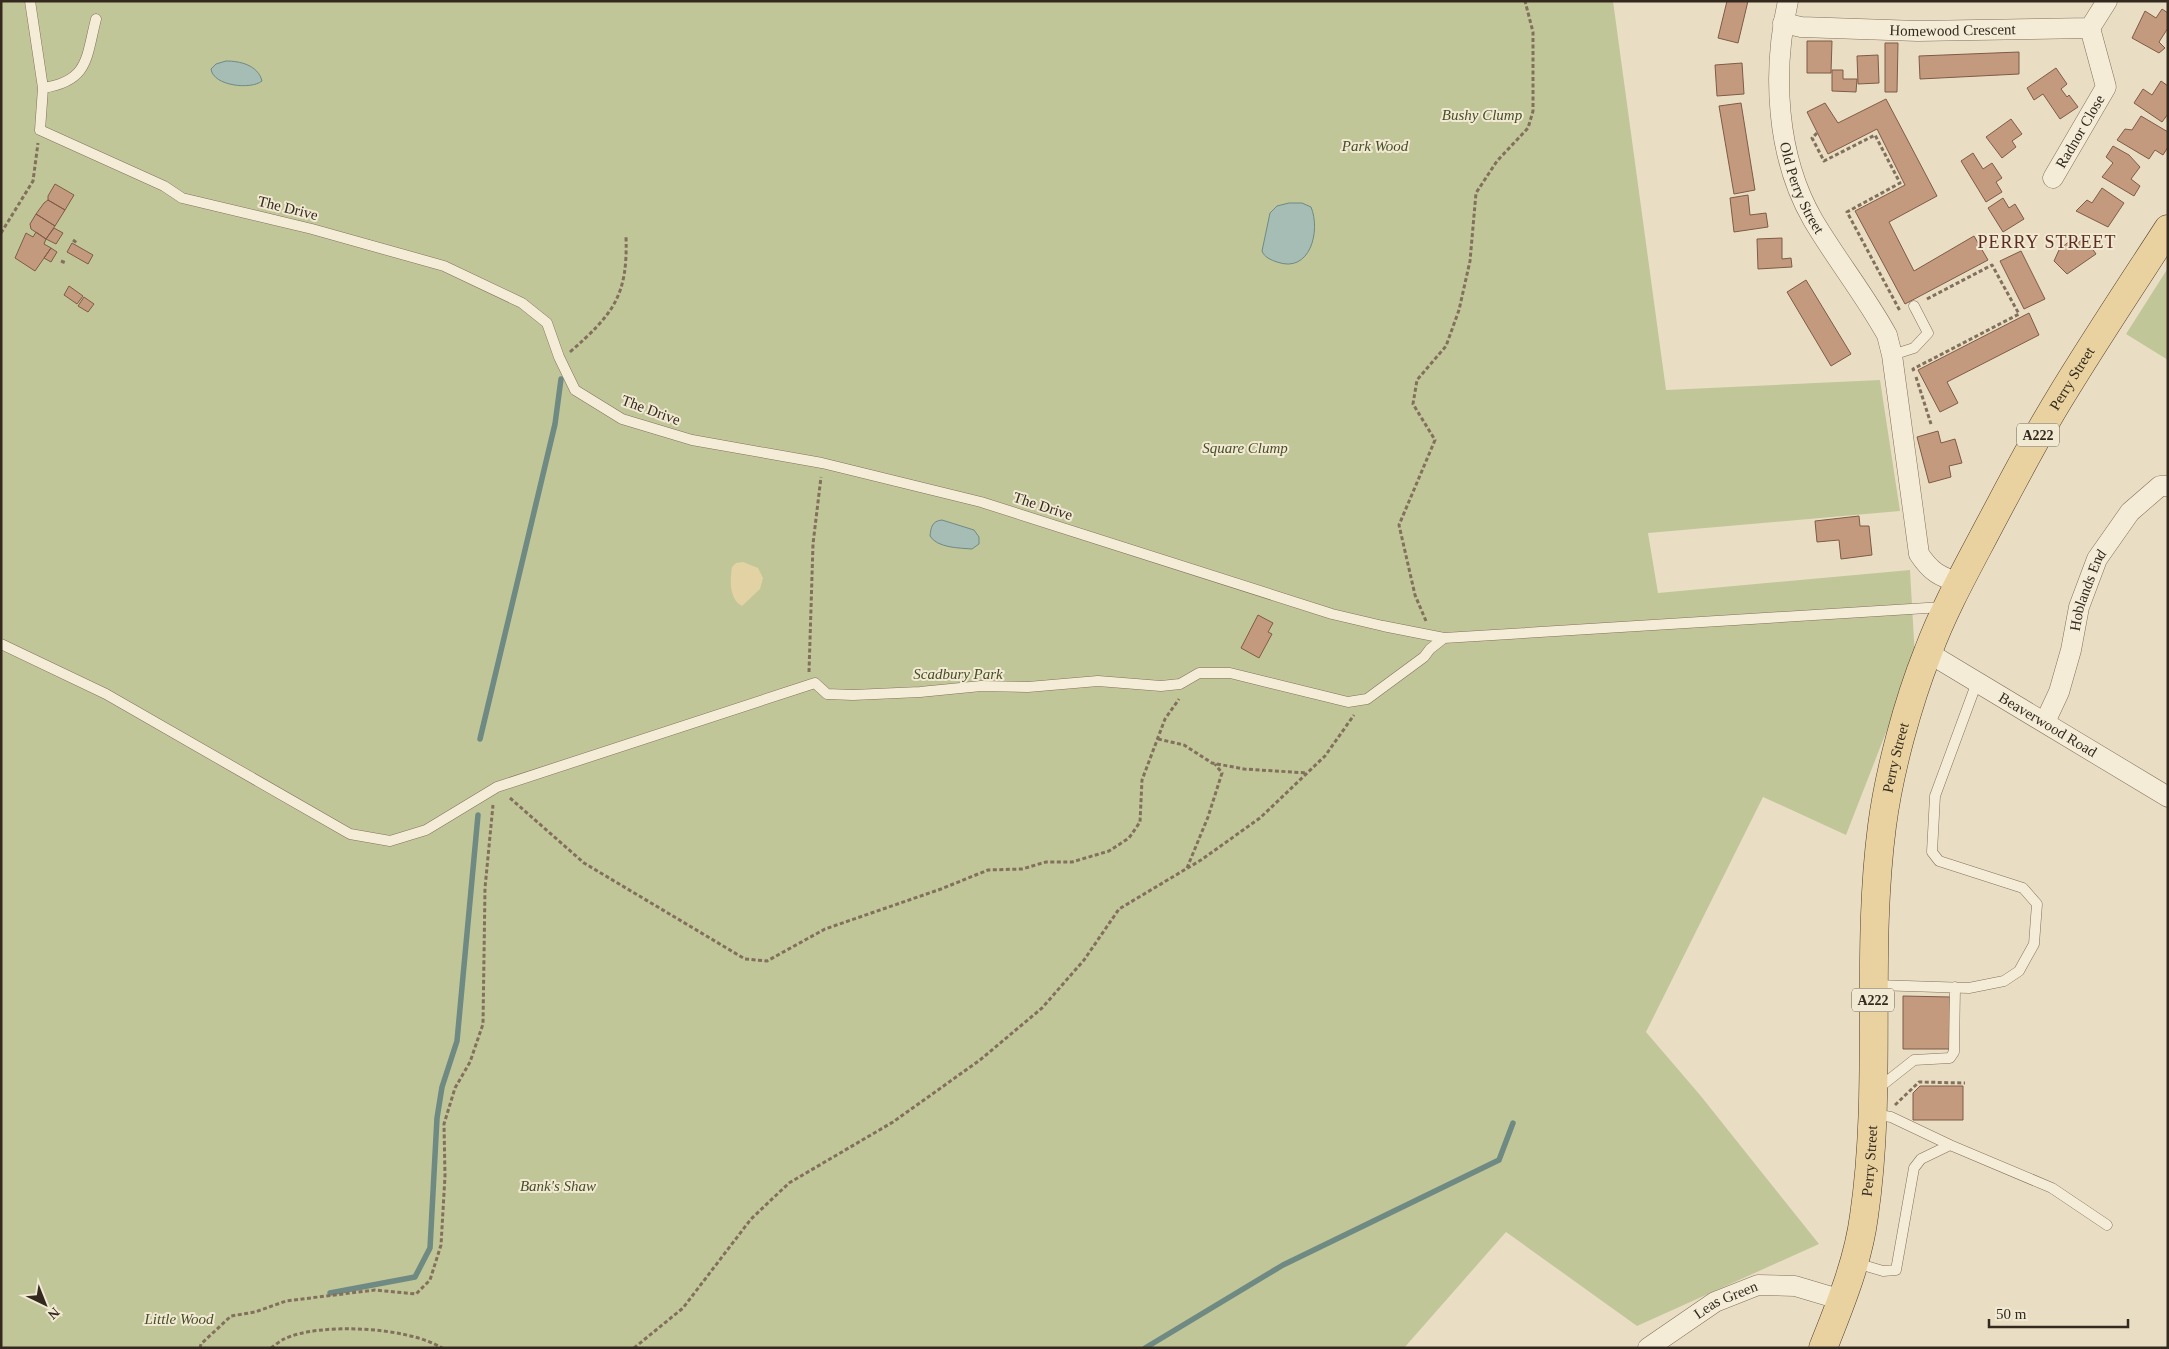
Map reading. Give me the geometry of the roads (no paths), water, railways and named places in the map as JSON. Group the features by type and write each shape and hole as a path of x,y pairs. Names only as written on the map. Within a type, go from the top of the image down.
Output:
{"main road":[{"name":"Perry Street","path":"1823,1348 1855,1262 1864,1216 1878,1105 1874,985 1875,900 1882,824 1909,707 1927,652 1959,583 2021,465 2058,401 2168,229"}],"street":[{"name":"Old Perry Street","path":"1788,1 1783,23 1779,94 1784,137 1792,170 1800,195 1813,219 1878,320 1886,336 1892,355 1919,554 1929,568 1944,578 1959,583"},
{"path":"2090,28 2107,1"},
{"name":"Homewood Crescent","path":"1783,23 1801,27 1918,32 2090,28"},
{"name":"Radnor Close","path":"2054,178 2106,87 2090,28"},
{"name":"Hoblands End","path":"2045,722 2059,692 2072,650 2079,607 2097,559 2130,512 2160,486 2168,486"},
{"name":"Beaverwood Road","path":"1927,652 2168,797"},
{"name":"Leas Green","path":"1648,1348 1715,1302 1758,1285 1796,1286 1842,1300"}],"lane":[{"path":"30,1 43,88 62,84 77,76 88,54 96,18"},
{"name":"The Drive","path":"43,88 40,130 164,186 182,198 312,229 444,266 522,302 547,323 575,390 622,419 692,440 822,464 981,502 1332,614 1441,638 1948,607"},
{"path":"1892,355 1914,348 1928,333 1914,306"},
{"path":"1,644 106,694 350,834 390,841 426,830 497,787 815,683 827,694 853,695 920,692 981,686 1028,687 1098,681 1161,686 1180,684 1199,673 1230,672 1348,702 1367,699 1424,657 1441,638"},
{"path":"1874,985 1968,988 2004,981 2018,971 2034,944 2037,904 2023,888 1939,860 1932,852 1935,796 1977,682"},
{"path":"1955,988 1954,1052 1952,1056 1950,1058 1914,1060 1878,1105 1891,1117 1950,1145 2052,1188 2107,1225"},
{"path":"1855,1262 1882,1271 1896,1270 1914,1168 1921,1159 1950,1145"}],"water":[{"path":"226,61 248,65 257,71 262,81 257,84 242,86 225,83 213,75 211,69 216,64"},
{"path":"1289,203 1302,203 1311,207 1315,227 1310,248 1305,256 1298,262 1288,264 1270,259 1262,251 1270,213 1277,206"},
{"path":"942,520 974,530 979,537 979,544 972,549 949,547 933,540 930,536 933,525"}],"waterway":[{"path":"480,739 555,424 561,379"},
{"path":"330,1293 415,1277 430,1248 437,1118 442,1087 457,1041 478,815"},
{"path":"1145,1348 1283,1265 1499,1160 1513,1123"}],"district":[{"name":"PERRY STREET","path":"2047,242"}],"park label":[{"name":"Bushy Clump","path":"1482,115"},
{"name":"Park Wood","path":"1375,146"},
{"name":"Square Clump","path":"1245,448"},
{"name":"Scadbury Park","path":"958,674"},
{"name":"Bank's Shaw","path":"558,1186"},
{"name":"Little Wood","path":"179,1319"}]}
